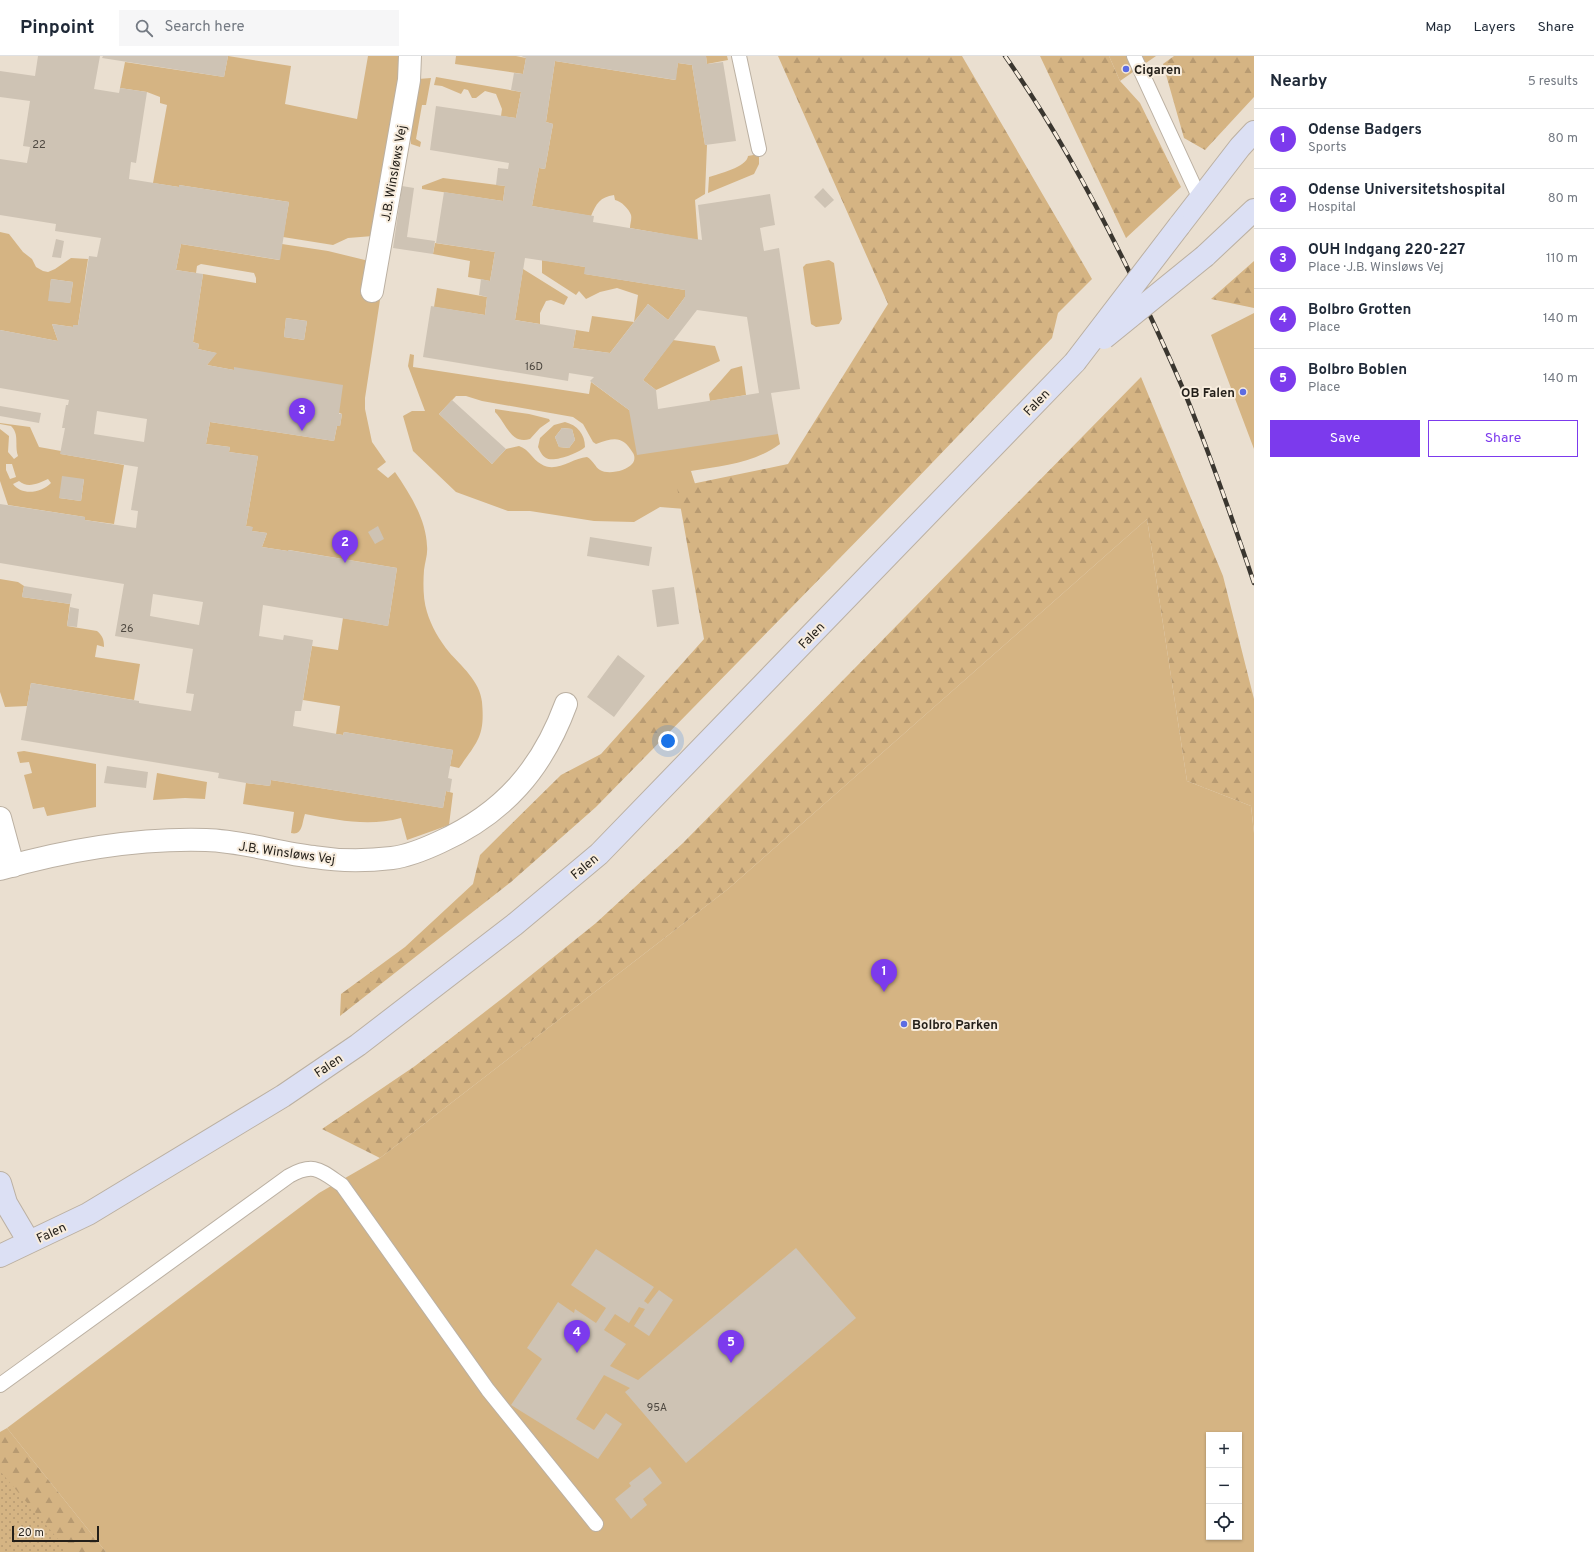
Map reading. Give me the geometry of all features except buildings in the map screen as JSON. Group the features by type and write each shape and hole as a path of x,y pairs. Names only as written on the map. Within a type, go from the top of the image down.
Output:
{"street":[{"name":"J.B. Winsløws Vej","path":"372,291 409,80 410,56"},
{"name":"Falen","path":"0,1256 88,1214 283,1096 358,1045 514,925 599,854 1075,362 1200,199 1254,132"},
{"name":"Falen","path":"1075,362 1205,256 1254,210"},
{"name":"J.B. Winsløws Vej","path":"0,818 7,868 55,855 113,845 177,840 209,840 315,858 346,860 392,858 424,850 475,824 512,793 540,760 559,724 566,704"},
{"path":"0,1183 6,1202 29,1242"}],"lane":[{"path":"739,56 759,149"},
{"path":"1134,56 1200,199"},
{"path":"0,1385 289,1176 301,1169 313,1168 322,1171 342,1185 488,1390 596,1524"}],"green space":[{"path":"228,56 291,66 285,104 357,119 368,56 400,56 399,78 386,146 373,236 348,238 333,245 283,237 289,202 179,185 179,187 153,183 167,105 160,103 160,97 147,92 120,88 125,62 224,77"},
{"path":"456,56 516,56 526,58 523,74 455,64"},
{"path":"706,56 727,56 728,60 707,64"},
{"path":"778,56 962,56 1092,279 1058,313 1052,338 881,516 596,807 511,882 340,1016 341,994 405,947 473,884 480,855 561,775 601,754 704,639 677,487 788,464 888,304"},
{"path":"1040,56 1109,56 1120,81 1140,103 1181,187 1126,238"},
{"name":"Cigaren","path":"1109,56 1156,56 1120,81"},
{"path":"1174,56 1254,56 1254,97 1205,150 1184,138 1163,64"},
{"path":"555,61 675,80 678,63 692,65 705,145 707,145 705,194 695,200 698,240 630,228 631,215 627,208 615,200 614,195 602,199 591,216 532,206 539,168 545,169 553,124 546,122"},
{"path":"436,77 521,92 516,118 501,116 502,109 496,94 485,91 476,98 472,98 468,90 464,89 461,94 442,86 434,85"},
{"path":"431,78 426,105 422,105 416,139 421,142 420,147 411,144 410,138 418,79"},
{"path":"759,154 759,164 754,174 708,193 709,177 738,167 743,164 748,156"},
{"path":"443,178 505,186 503,201 422,189 422,186"},
{"path":"0,232 9,234 23,252 32,259 36,267 43,271 48,272 55,269 71,258 88,259 78,325 73,325 73,327 52,324 58,341 0,330","holes":["51,279 73,282 70,303 49,300"]},
{"path":"435,243 495,252 490,281 468,277 470,261 433,254"},
{"path":"181,244 279,260 282,244 328,251 369,261 363,298 380,300 365,398 365,409 372,442 386,462 377,469 388,478 395,472 416,507 424,526 426,536 427,552 423,580 425,602 429,617 433,628 442,643 478,687 482,702 483,713 479,738 459,768 450,766 453,750 344,732 343,735 336,734 340,706 303,700 312,646 338,650 343,618 388,626 397,568 262,547 267,533 252,531 252,527 246,526 258,456 229,452 230,447 206,444 210,422 334,441 337,426 340,426 342,414 234,368 234,370 207,365 216,353 198,349 199,344 193,342 203,274 256,283 256,278 254,273 201,264 197,266 196,273 176,270","holes":["286,318 307,321 304,340 284,337"]},
{"path":"542,260 585,267 585,274 685,290 685,297 668,320 648,304 610,353 573,348 576,330 589,332 592,316 634,322 638,295 617,288 600,292 586,299 579,291 576,295 542,273"},
{"path":"829,260 834,263 842,319 839,324 816,327 811,324 803,267 806,264"},
{"path":"1254,261 1254,308 1211,299"},
{"path":"523,269 568,297 564,305 551,300 546,301 540,313 540,324 515,320"},
{"path":"437,288 487,297 485,315 434,307"},
{"name":"OB Falen","path":"1254,313 1254,449 1211,335"},
{"path":"673,340 715,346 720,361 656,390 643,380"},
{"path":"410,354 414,355 413,367 589,394 591,382 629,410 778,434 780,444 749,460 691,471 698,493 698,510 660,507 634,522 594,521 530,511 508,511 456,492 413,451 403,416 412,411 425,411 408,366","holes":["456,396 466,396 482,401 573,417 583,424 593,442 596,444 613,439 625,443 634,454 634,461 626,469 617,472 600,470 587,457 558,466 547,467 538,462 526,450 519,446 506,449 492,464 439,414"]},
{"path":"742,366 746,395 710,401 709,394 731,369"},
{"path":"1141,377 1223,576 1254,699 1254,833 1251,806 1187,781 1147,519 728,889 380,1158 322,1129 415,1066 596,923 683,843"},
{"path":"495,409 529,414 549,419 550,421 540,428 530,439 518,439 513,436 495,412"},
{"path":"565,422 573,425 582,434 585,447 560,458 549,459 545,457 538,447 540,438 554,425","holes":["562,428 572,429 575,440 569,448 559,447 555,437"]},
{"path":"0,424 30,427 39,447 61,451 61,454 124,465 114,524 85,520 85,517 8,505 0,481 0,429 9,436 8,452 14,459 18,456 14,429 11,426","holes":["6,464 12,464 16,477 10,479 6,470","48,479 51,483 42,489 32,492 21,490 13,484 19,481 26,485 37,484","84,479 81,501 59,498"]},
{"name":"Bolbro Parken","path":"1147,519 1187,781 1251,806 1254,833 1254,1552 106,1552 7,1428 319,1193 380,1158 728,889"},
{"path":"0,579 18,582 24,586 22,597 70,604 67,626 97,631 103,638 104,647 97,645 95,657 140,664 134,700 31,683 27,706 5,707 0,692"},
{"path":"24,751 96,764 96,807 47,816 44,807 33,809 24,775 32,773 29,762 20,763 17,752"},
{"path":"157,773 207,782 205,799 185,798 153,800"},
{"path":"271,780 443,808 446,791 453,793 449,825 407,840 401,818 377,822 353,822 305,814 300,830 295,833 291,833 294,812 243,804 246,783 270,786"},
{"path":"7,1428 106,1552 0,1552 0,1432"},
{"path":"0,1471 69,1552 0,1552"}],"railway":[{"path":"1005,56 1024,84 1077,171 1139,292 1188,400 1218,478 1254,583"}],"place":[{"name":"Cigaren","path":"1126,69"},
{"name":"OB Falen","path":"1243,392"},
{"name":"OUH Indgang 220-227","path":"302,431"},
{"name":"Odense Universitetshospital","path":"345,563"},
{"name":"Odense Badgers","path":"884,992"},
{"name":"Bolbro Parken","path":"904,1024"},
{"name":"Bolbro Grotten","path":"577,1353"},
{"name":"Bolbro Boblen","path":"731,1363"}]}
